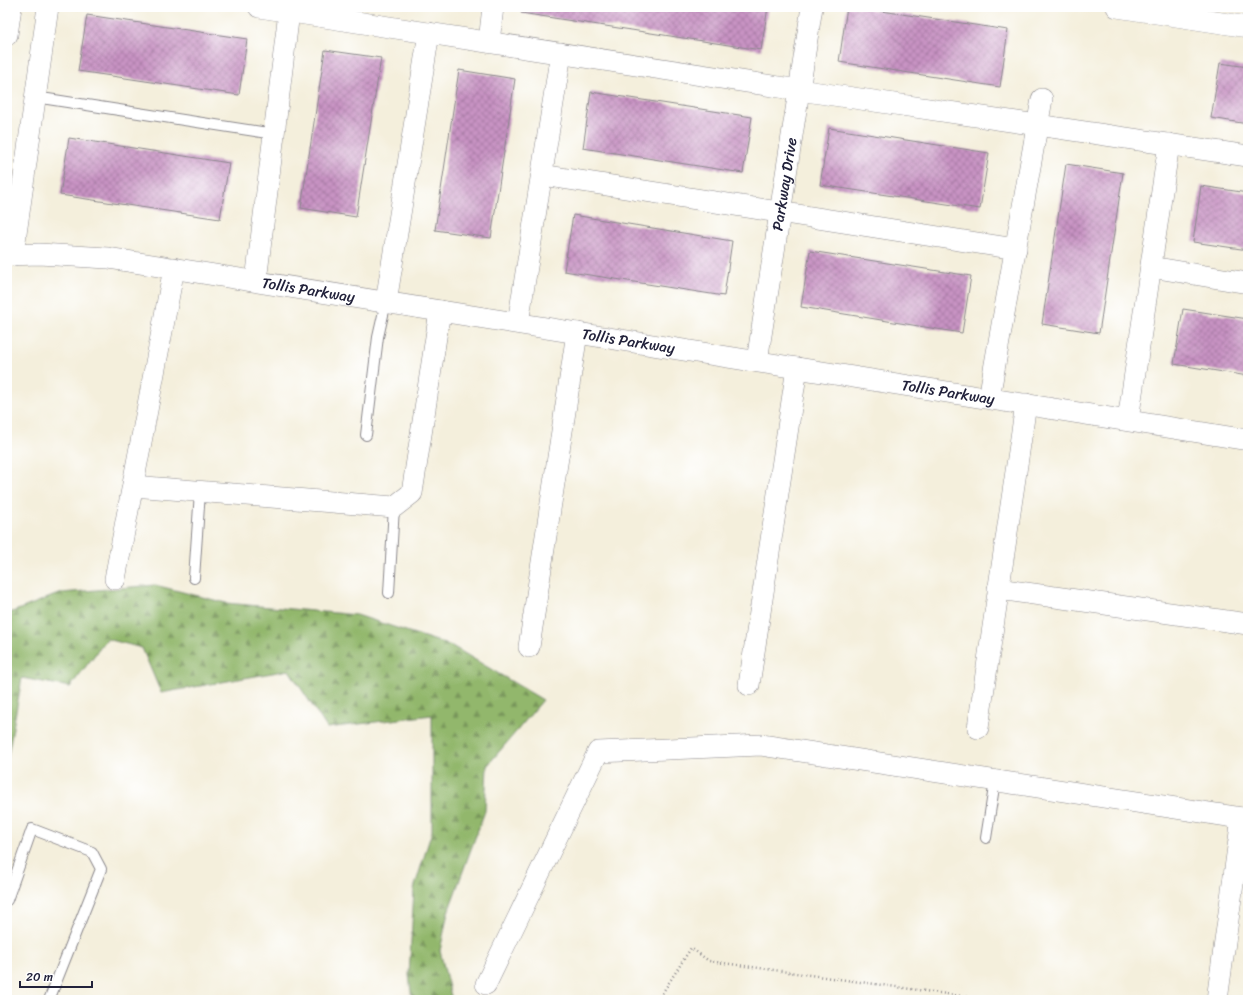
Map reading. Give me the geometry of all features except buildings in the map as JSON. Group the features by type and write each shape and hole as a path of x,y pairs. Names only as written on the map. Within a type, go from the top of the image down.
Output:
{"street":[{"path":"7,35 11,7"},
{"path":"10,255 48,7"},
{"path":"260,7 289,12 371,16 429,33 799,90 1248,156"},
{"path":"489,42 493,7"},
{"name":"Parkway Drive","path":"757,362 812,7"},
{"path":"1117,7 1248,27"},
{"path":"256,281 289,12"},
{"path":"386,302 429,33"},
{"path":"518,323 561,53"},
{"path":"989,398 1042,99"},
{"path":"1128,420 1169,144"},
{"path":"542,175 1016,249"},
{"name":"Tollis Parkway","path":"10,255 39,254 108,258 1248,440"},
{"path":"1151,267 1248,283"},
{"path":"115,579 174,268"},
{"path":"132,486 394,507 412,493 440,311"},
{"path":"529,647 576,332"},
{"path":"749,685 797,368"},
{"path":"978,728 1026,404"},
{"path":"998,589 1248,624"},
{"path":"486,984 598,752 761,745 1245,819 1217,1000"}],"lane":[{"path":"35,97 274,134"},
{"path":"366,435 378,337 386,302"},
{"path":"194,578 200,492"},
{"path":"389,593 394,507"},
{"path":"986,838 995,781"},
{"path":"7,900 32,829 92,852 101,869 49,1000"}],"path":[{"path":"658,1000 691,948 709,960 990,1000"}],"green space":[{"path":"155,585 226,603 357,615 452,646 543,700 487,766 485,811 448,912 440,951 452,1000 412,1000 409,975 414,889 432,831 432,715 327,728 289,670 161,693 142,648 107,639 70,687 22,678 7,761 7,614 61,593"}]}
